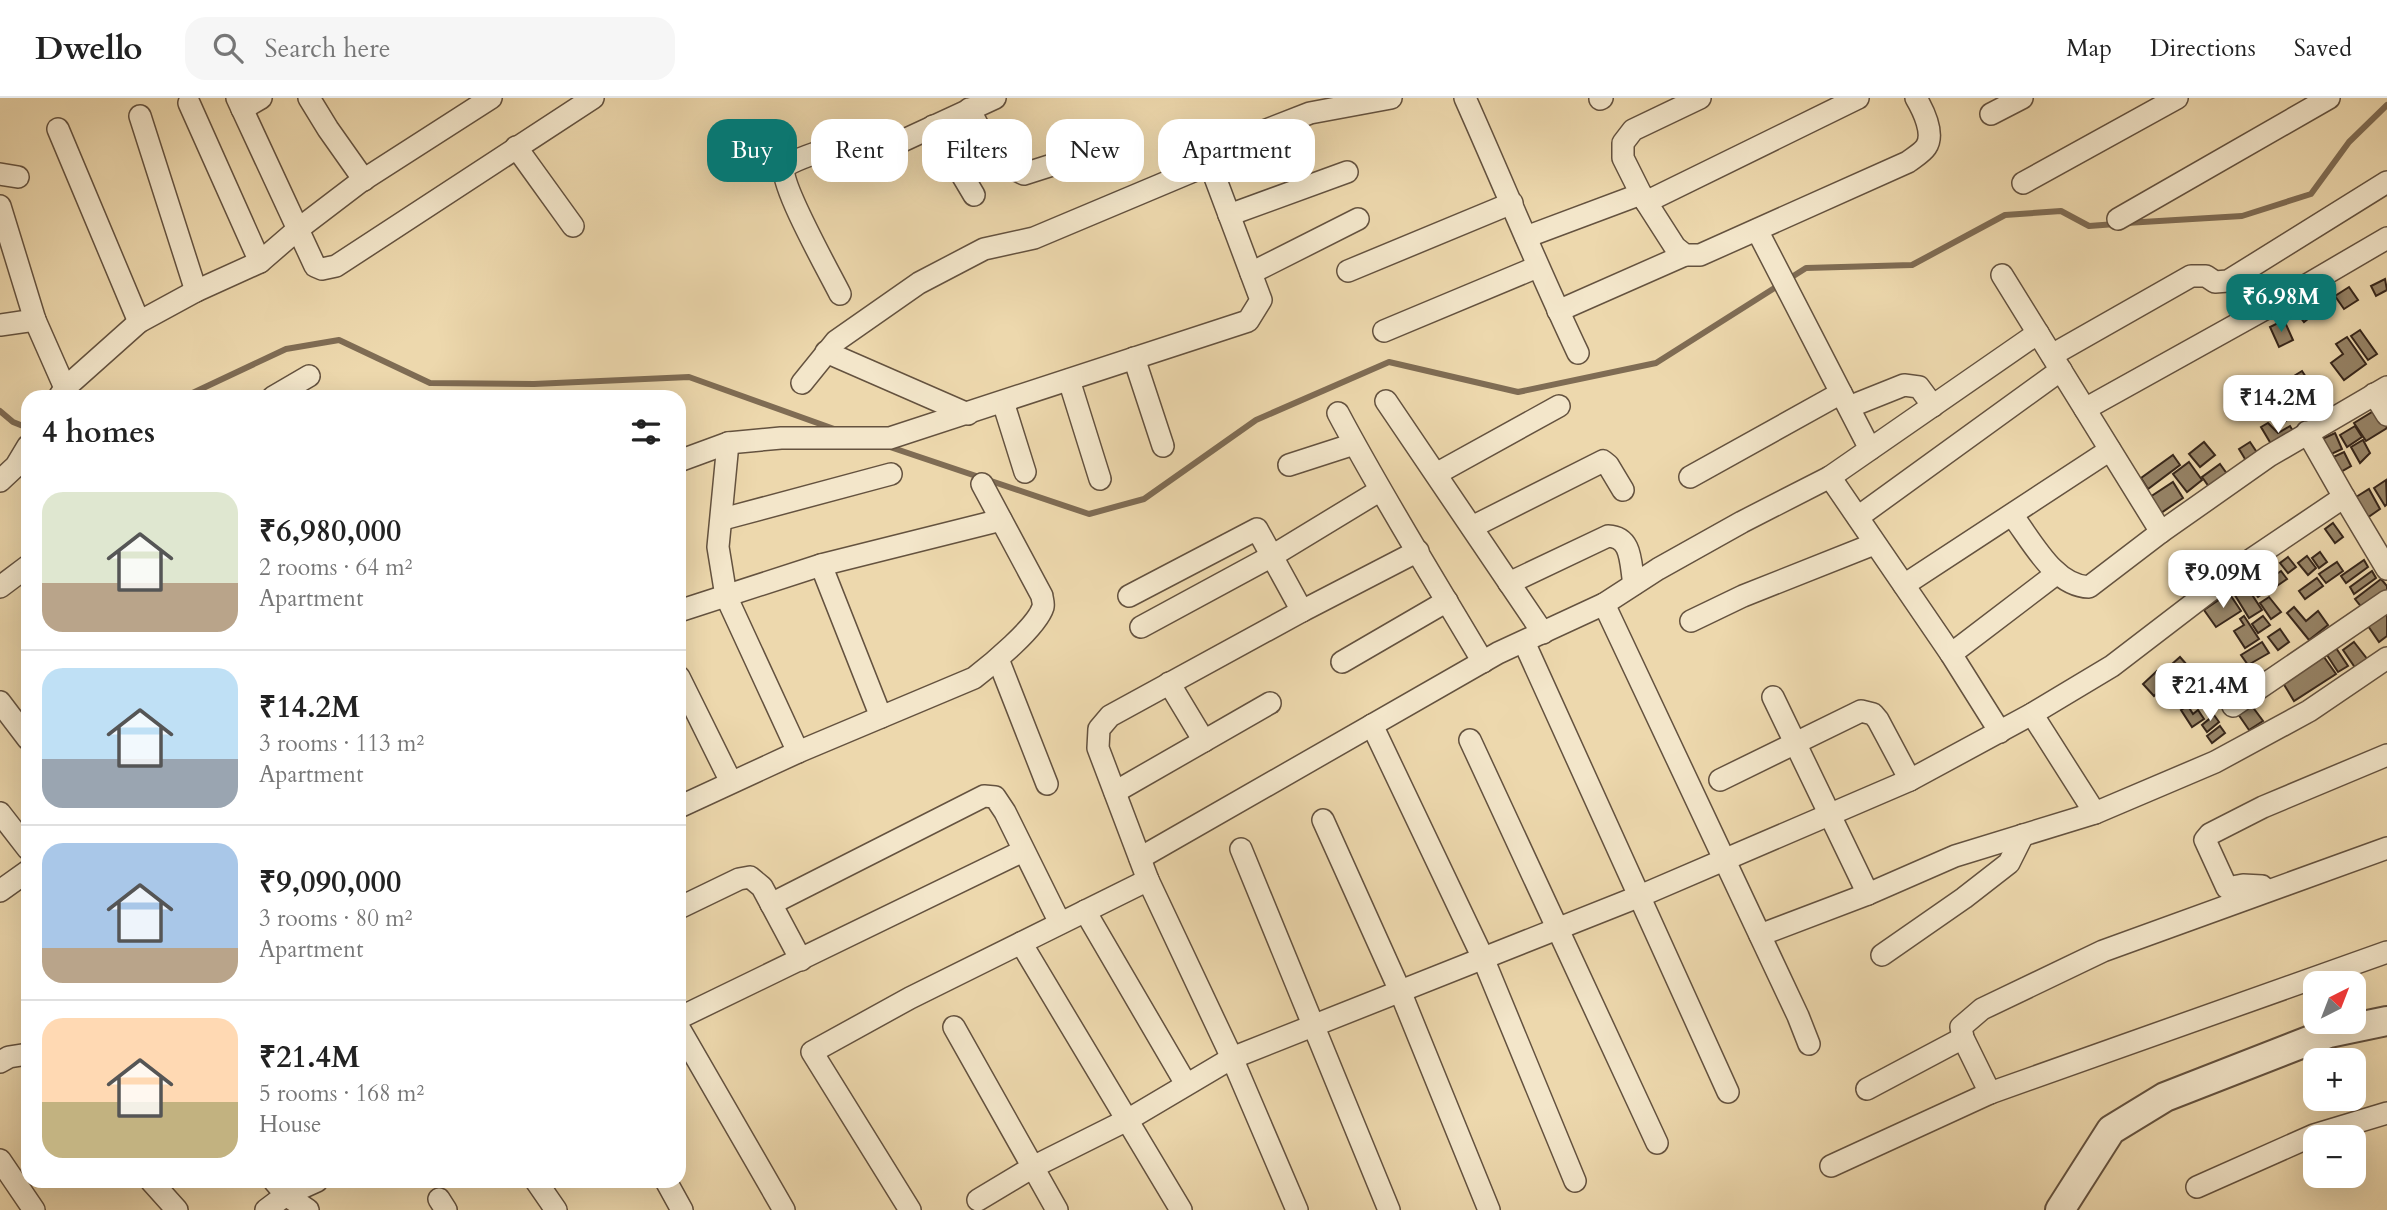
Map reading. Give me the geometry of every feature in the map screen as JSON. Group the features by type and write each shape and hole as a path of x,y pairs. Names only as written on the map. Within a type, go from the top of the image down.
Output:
{"street":[{"path":"261,98 239,104 297,230 315,266 322,270 336,266 593,98"},
{"path":"309,98 364,180"},
{"path":"65,390 139,321 260,262 297,230 364,180 491,98"},
{"path":"947,119 995,98"},
{"path":"1293,119 1310,113 1391,98"},
{"path":"1465,98 1512,203 1536,265 1578,353"},
{"path":"1526,237 1644,198 1858,98"},
{"path":"1558,311 1685,255 1700,255 1908,162 1927,146 1929,134 1923,110 1916,98"},
{"path":"1991,114 2022,98"},
{"path":"2023,183 2177,98"},
{"path":"2118,219 2329,98"},
{"path":"1685,255 1675,247 1644,198 1623,158 1623,143 1633,130 1697,99"},
{"path":"189,103 260,262"},
{"path":"969,108 986,141 1004,164 1024,174 1046,167"},
{"path":"140,116 196,291"},
{"path":"58,129 139,321"},
{"path":"840,293 794,202 783,173 784,167 800,159 870,138 883,137 900,142 922,131"},
{"path":"516,147 573,226"},
{"path":"1229,215 1347,172"},
{"path":"966,182 974,195"},
{"path":"802,383 836,341 919,282 985,249 1034,238 1167,182"},
{"path":"686,458 728,443 781,438 890,438 1248,321 1261,300 1217,182"},
{"path":"1858,517 2056,362 2191,276 2206,276 2215,282 2228,281 2387,182"},
{"path":"1348,271 1512,203"},
{"path":"0,206 35,320 61,390"},
{"path":"1251,273 1358,219"},
{"path":"1757,230 1870,449"},
{"path":"2085,409 2387,238"},
{"path":"1384,331 1530,270 1536,265"},
{"path":"2003,275 2161,532"},
{"path":"0,325 35,320"},
{"path":"1140,858 1483,662 1604,604 1742,522 1830,477 2038,333"},
{"path":"826,352 968,414"},
{"path":"1135,358 1163,446"},
{"path":"285,390 309,376"},
{"path":"1069,380 1100,479"},
{"path":"1690,477 1845,400 1904,385 1919,387 1933,406"},
{"path":"2012,515 2056,574 2075,586 2089,587 2161,532 2269,456 2380,391 2387,415"},
{"path":"1386,401 1509,583 1640,896 1728,1092"},
{"path":"1003,402 1025,472"},
{"path":"1436,474 1559,406"},
{"path":"1338,413 1379,491 1418,551 1483,662"},
{"path":"2308,432 2387,569"},
{"path":"728,443 723,519 718,547 726,596 798,752"},
{"path":"1289,466 1354,444"},
{"path":"1904,585 2110,450"},
{"path":"0,481 21,458"},
{"path":"1472,527 1603,461 1623,491"},
{"path":"723,519 891,474"},
{"path":"1830,477 1951,654 2000,732"},
{"path":"686,804 798,752 974,678 998,659 1043,607 1042,596 982,484"},
{"path":"1141,627 1272,556 1379,491"},
{"path":"978,1200 1033,1167 1129,1119 1232,1058 1640,896 1910,780 2032,714 2112,666 2249,561 2344,497"},
{"path":"686,609 821,565 1001,520"},
{"path":"1129,596 1257,529 1302,611"},
{"path":"1509,583 1608,536 1618,536 1627,544 1634,584"},
{"path":"1691,621 1743,596 1874,544"},
{"path":"1297,1210 1232,1058 1148,880 1098,748 1099,729 1110,716 1169,683 1418,551"},
{"path":"821,565 881,717"},
{"path":"0,587 21,571"},
{"path":"1951,654 2056,574"},
{"path":"1342,662 1447,601"},
{"path":"2234,706 2387,601"},
{"path":"1604,604 1809,1044"},
{"path":"1760,935 1868,894 1955,856 2095,813 2215,762 2309,711 2387,658"},
{"path":"998,659 1047,784"},
{"path":"1169,683 1204,741"},
{"path":"686,691 731,782"},
{"path":"1773,697 1868,894"},
{"path":"0,702 21,730"},
{"path":"1115,793 1270,703"},
{"path":"1720,780 1861,711 1873,714 1910,780"},
{"path":"2032,714 2095,813"},
{"path":"1372,725 1482,958 1575,1181"},
{"path":"1470,740 1657,1143"},
{"path":"2270,891 2263,886 2254,885 2227,888 2205,840 2210,834 2263,807 2387,755"},
{"path":"771,904 984,796 995,796 1060,923"},
{"path":"0,813 21,840"},
{"path":"1323,821 1400,991 1489,1210"},
{"path":"1882,955 2009,863 2023,835"},
{"path":"1990,1093 1963,1038 1961,1027 1967,1019 1982,1009 2103,951 2387,848"},
{"path":"1241,849 1389,1210"},
{"path":"686,1015 1023,851"},
{"path":"0,891 21,876"},
{"path":"686,905 739,879 750,877 762,887 800,960"},
{"path":"911,1210 812,1052 910,998 1148,880"},
{"path":"1085,911 1186,1084"},
{"path":"1021,943 1129,1119 1181,1210"},
{"path":"1831,1166 1990,1093 2387,952"},
{"path":"2060,1210 2111,1130 2165,1097 2329,1033 2387,1021"},
{"path":"954,1027 1057,1210"},
{"path":"1867,1090 1963,1038"},
{"path":"686,1040 784,1210"},
{"path":"0,1062 21,1055"},
{"path":"2197,1187 2314,1135 2387,1112"},
{"path":"0,1160 34,1210"},
{"path":"157,1188 177,1210"},
{"path":"266,1210 280,1188 308,1210"},
{"path":"541,1188 556,1210"},
{"path":"670,1188 682,1210"}],"building":[{"path":"2385,279 2387,290 2376,296 2371,286"},
{"path":"2349,287 2358,300 2344,309 2335,296"},
{"path":"2307,305 2314,314 2304,322 2297,313"},
{"path":"2284,320 2293,340 2279,347 2270,327"},
{"path":"2360,330 2377,354 2368,360 2351,336"},
{"path":"2347,337 2366,364 2344,380 2331,363 2343,354 2336,344"},
{"path":"2302,371 2323,403 2316,407 2310,397 2303,402 2289,379"},
{"path":"2275,402 2286,421 2277,427 2266,408"},
{"path":"2377,409 2387,428 2366,441 2354,423"},
{"path":"2268,423 2278,433 2290,426 2296,436 2274,449 2261,427"},
{"path":"2355,426 2362,437 2347,447 2340,435"},
{"path":"2335,433 2342,449 2325,457 2318,441"},
{"path":"2363,440 2370,453 2360,463 2351,447"},
{"path":"2204,442 2215,455 2200,467 2189,454"},
{"path":"2250,442 2260,457 2248,464 2239,449"},
{"path":"2344,452 2351,466 2337,474 2329,459"},
{"path":"2173,455 2180,465 2148,489 2141,478"},
{"path":"2189,462 2202,480 2187,492 2173,474"},
{"path":"2220,464 2230,478 2212,491 2202,477"},
{"path":"2386,480 2387,504 2385,506 2374,488"},
{"path":"2173,482 2183,498 2161,513 2150,497"},
{"path":"2369,489 2380,509 2367,518 2356,497"},
{"path":"2333,523 2343,537 2335,543 2325,529"},
{"path":"2320,552 2327,562 2319,568 2312,558"},
{"path":"2307,556 2316,568 2308,575 2298,563"},
{"path":"2288,557 2296,567 2288,573 2280,563"},
{"path":"2364,560 2368,567 2346,583 2341,576"},
{"path":"2337,562 2343,571 2326,583 2319,574"},
{"path":"2281,571 2287,579 2277,586 2271,578"},
{"path":"2372,571 2376,578 2354,594 2350,587"},
{"path":"2256,574 2268,590 2258,597 2246,581"},
{"path":"2317,578 2323,586 2305,599 2299,591"},
{"path":"2381,579 2387,590 2363,609 2355,599"},
{"path":"2245,584 2262,610 2249,618 2233,592"},
{"path":"2229,593 2241,611 2216,627 2204,610"},
{"path":"2269,597 2281,612 2271,619 2260,603"},
{"path":"2294,607 2306,621 2318,611 2328,625 2309,640 2287,613"},
{"path":"2387,607 2387,636 2379,642 2366,623"},
{"path":"2244,616 2259,639 2245,648 2234,631 2244,625 2240,619"},
{"path":"2263,616 2270,625 2258,633 2252,624"},
{"path":"2280,629 2289,642 2278,650 2268,637"},
{"path":"2262,642 2269,653 2248,665 2241,655"},
{"path":"2354,642 2368,660 2356,669 2343,650"},
{"path":"2336,648 2348,666 2338,672 2327,655"},
{"path":"2180,657 2187,665 2171,679 2164,671"},
{"path":"2324,657 2336,674 2294,701 2283,683"},
{"path":"2157,671 2168,683 2154,696 2143,684"},
{"path":"2193,671 2198,677 2174,695 2169,688"},
{"path":"2199,683 2204,689 2180,706 2175,700"},
{"path":"2249,702 2263,721 2249,730 2236,711"},
{"path":"2188,706 2193,714 2198,710 2204,719 2192,727 2181,710"},
{"path":"2214,715 2219,722 2207,732 2202,725"},
{"path":"2220,726 2225,733 2212,743 2207,736"}],"waterway":[{"path":"2126,223 2242,216 2311,194 2349,142 2387,105"},
{"path":"887,446 1089,514 1144,499 1256,420 1389,362 1518,392 1656,363 1806,268 1912,265 2005,215 2061,211 2089,226 2116,224"},
{"path":"199,390 286,349 339,340 430,383 534,384 689,377 837,430"},
{"path":"0,411 21,425"}]}
